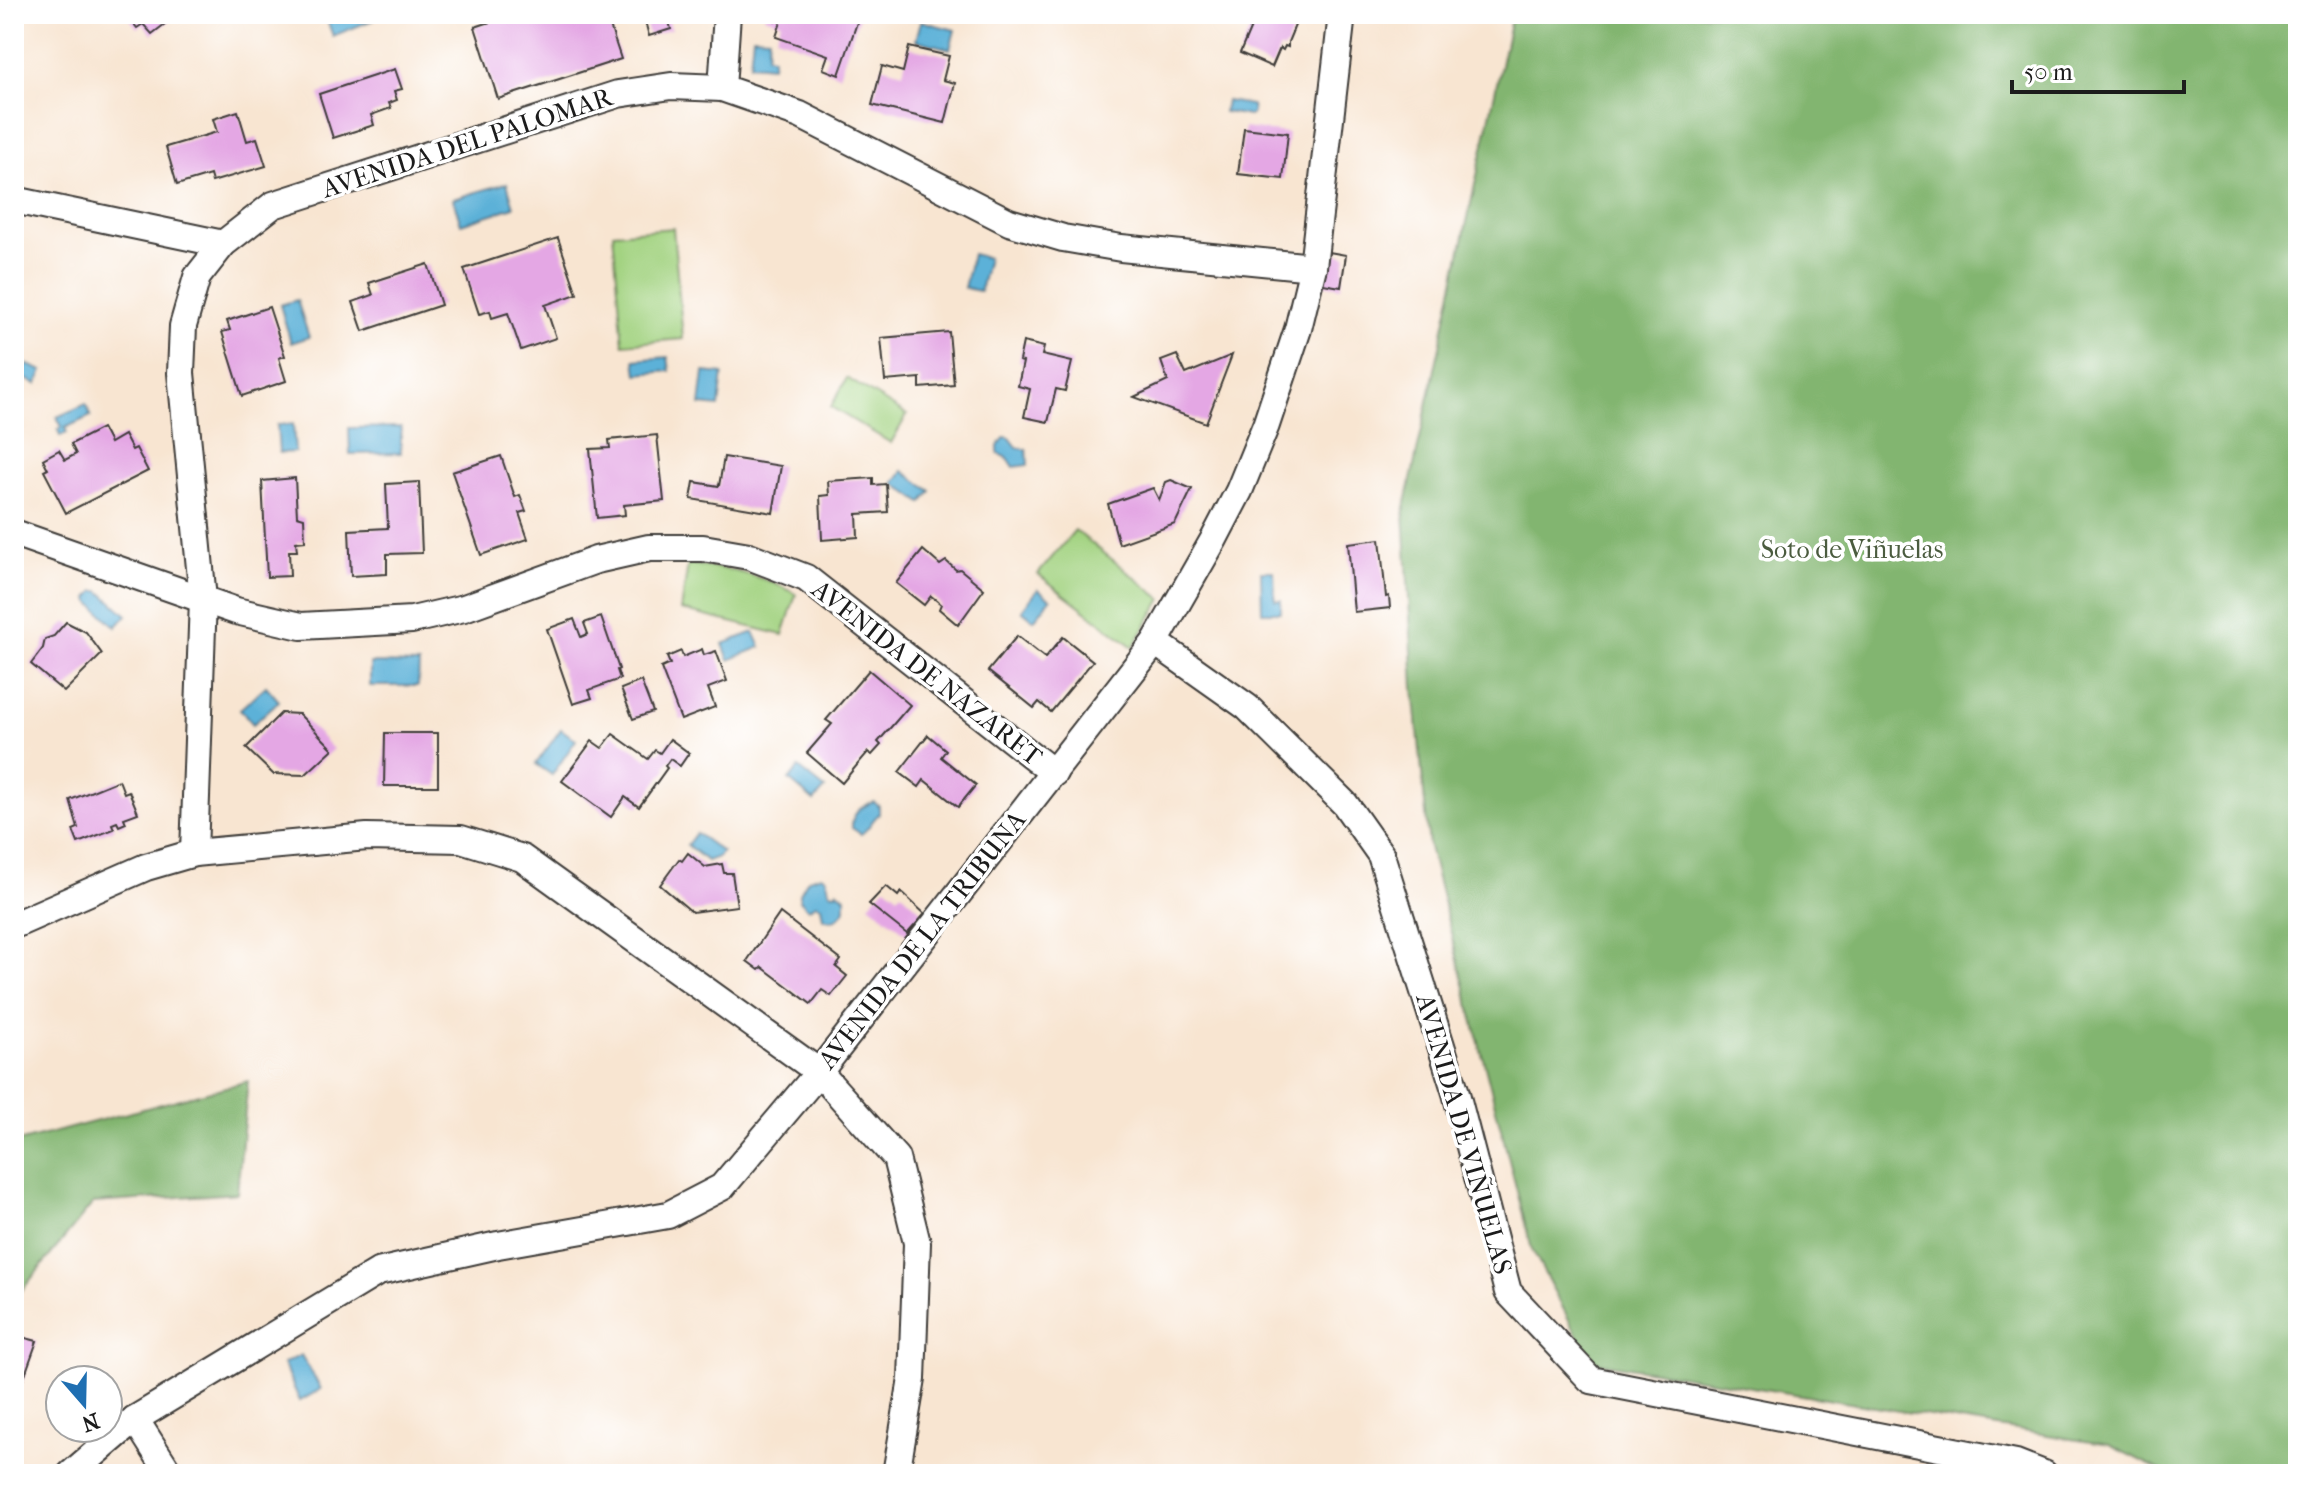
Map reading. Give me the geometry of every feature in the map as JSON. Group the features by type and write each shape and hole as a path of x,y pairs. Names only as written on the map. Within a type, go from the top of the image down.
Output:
{"street":[{"path":"722,88 727,14"},
{"name":"AVENIDA DE LA TRIBUNA","path":"71,1474 135,1419 378,1272 498,1245 668,1215 722,1187 819,1072 1155,642 1239,491 1266,425 1298,329 1313,267 1342,14"},
{"name":"AVENIDA DEL PALOMAR","path":"194,853 203,599 181,373 183,326 197,277 223,244 273,205 618,94 671,86 722,88 800,115 1009,222 1063,238 1121,248 1313,267"},
{"path":"14,200 223,244"},
{"name":"AVENIDA DE NAZARET","path":"14,533 236,611 301,626 412,620 464,608 596,560 649,548 703,548 749,556 806,578 1054,773"},
{"name":"AVENIDA DE VIÑUELAS","path":"1155,642 1247,707 1345,804 1381,855 1456,1093 1508,1292 1591,1380 2016,1463 2044,1474"},
{"path":"14,925 146,867 194,853 367,837 461,839 522,858 819,1072 896,1158 917,1243 912,1379 896,1474"},
{"path":"135,1419 170,1474"}],"green space":[{"name":"Soto de Viñuelas","path":"1512,14 2298,14 2298,1474 2168,1474 2109,1445 1591,1361 1532,1250 1429,847 1414,688 1404,512"},
{"path":"673,228 683,339 623,344 613,233"},
{"path":"847,378 907,415 891,443 831,407"},
{"path":"1075,530 1162,599 1133,647 1038,574"},
{"path":"688,564 744,573 796,594 783,635 681,610"},
{"path":"248,1081 237,1193 93,1203 14,1300 14,1143"}],"water":[{"path":"371,14 373,20 333,36 325,15"},
{"path":"921,21 955,30 950,49 916,40"},
{"path":"753,36 769,37 767,56 773,57 772,66 750,64"},
{"path":"1226,101 1252,105 1253,113 1249,116 1224,112"},
{"path":"507,183 514,207 461,224 453,199"},
{"path":"972,254 988,258 980,291 964,288"},
{"path":"297,300 309,337 291,343 280,305"},
{"path":"668,357 670,371 637,374 635,360"},
{"path":"19,361 43,371 37,384 14,374"},
{"path":"704,372 723,374 719,407 700,405"},
{"path":"86,404 91,416 65,428 67,433 60,436 58,430 62,427 57,417"},
{"path":"293,424 295,452 279,453 277,425"},
{"path":"401,427 401,453 350,454 349,428"},
{"path":"1005,437 1010,438 1017,447 1027,450 1028,465 1014,467 1008,458 998,454 998,446"},
{"path":"903,471 931,491 922,503 894,483"},
{"path":"1261,571 1274,571 1275,600 1281,600 1281,612 1262,612"},
{"path":"1038,589 1051,599 1034,620 1022,610"},
{"path":"95,591 100,591 127,615 116,627 90,602 89,598"},
{"path":"754,632 761,647 729,660 723,644"},
{"path":"370,663 419,664 418,686 370,686"},
{"path":"266,686 279,701 253,724 240,709"},
{"path":"561,729 576,740 552,775 536,764"},
{"path":"799,768 825,789 814,801 789,780"},
{"path":"874,802 879,806 879,814 861,834 852,828 853,819 861,808"},
{"path":"696,833 722,852 718,857 707,861 687,845"},
{"path":"821,875 826,878 830,892 836,893 837,890 845,897 845,909 836,919 823,918 821,906 816,904 808,909 800,900 800,893 808,879"},
{"path":"301,1355 321,1389 300,1401 283,1364"}],"building":[{"path":"126,14 178,14 152,34 143,24 137,28"},
{"path":"514,14 606,14 621,59 498,99 475,27"},
{"path":"643,14 667,14 671,29 649,36"},
{"path":"765,14 860,14 839,75 823,69 828,55 776,37 781,22 764,17"},
{"path":"1242,14 1288,14 1298,18 1288,47 1280,48 1272,67 1240,53 1251,27 1238,22"},
{"path":"909,47 949,56 943,80 955,83 945,123 872,105 882,66 903,72"},
{"path":"395,69 402,89 394,91 397,100 389,103 391,108 371,115 374,125 333,138 319,94"},
{"path":"238,111 247,141 257,138 266,166 212,182 210,175 177,185 166,147 217,132 213,119"},
{"path":"1244,128 1288,133 1283,179 1238,174"},
{"path":"558,238 577,294 545,305 556,338 521,350 508,313 492,318 490,311 479,314 464,269"},
{"path":"1329,252 1346,255 1341,287 1323,284"},
{"path":"428,264 441,305 363,331 353,302 373,295 369,283"},
{"path":"269,307 285,356 279,358 286,381 242,396 222,332 230,330 227,321"},
{"path":"949,332 954,385 920,388 920,378 885,381 881,338"},
{"path":"1023,342 1044,347 1042,355 1072,362 1065,391 1056,389 1048,422 1024,417 1030,389 1018,386"},
{"path":"1177,355 1186,374 1232,355 1206,423 1134,397 1168,381 1161,361"},
{"path":"102,428 110,443 124,435 132,450 136,448 148,471 66,513 44,471 48,469 43,459 59,450 65,460 76,454 71,444"},
{"path":"657,435 664,501 624,505 625,515 597,518 590,449 610,448 609,440"},
{"path":"501,456 515,497 520,495 526,511 519,513 528,539 481,555 452,472"},
{"path":"724,457 781,466 773,513 691,499 694,482 719,486"},
{"path":"295,478 297,516 304,518 305,541 296,542 297,551 289,551 290,576 267,577 262,481"},
{"path":"873,478 873,485 886,484 888,512 857,514 858,537 822,540 820,496 829,495 828,481"},
{"path":"1171,480 1192,489 1175,524 1119,544 1108,504 1153,488 1159,500 1166,482"},
{"path":"419,482 422,553 387,554 387,574 351,576 349,530 388,528 386,484"},
{"path":"1380,539 1390,608 1354,612 1348,543"},
{"path":"923,550 940,565 946,561 956,570 960,569 984,589 958,625 939,609 941,604 931,596 924,605 896,583"},
{"path":"601,617 620,679 589,690 592,698 573,704 547,629 574,619 581,637 588,634 584,623"},
{"path":"66,622 86,632 102,654 64,692 31,664 43,648 45,639 54,636"},
{"path":"1017,636 1045,658 1063,637 1093,661 1051,712 1039,702 1034,708 988,671"},
{"path":"702,649 704,655 716,651 727,681 708,688 715,707 681,720 661,668 670,664 667,657 681,651 683,657"},
{"path":"869,670 910,705 878,742 881,745 872,755 868,752 842,783 807,753 832,724 826,720"},
{"path":"641,681 653,712 633,719 621,689"},
{"path":"281,713 299,714 333,749 305,775 273,774 246,748"},
{"path":"385,733 438,733 438,786 384,786"},
{"path":"613,734 648,759 655,750 660,753 670,739 689,753 680,766 670,759 639,807 625,797 611,817 562,781 592,741 602,748"},
{"path":"928,735 946,750 941,757 976,785 958,807 924,780 919,787 899,772"},
{"path":"119,780 124,793 129,791 138,813 124,818 126,823 119,826 117,822 112,824 114,829 78,843 73,830 78,828 70,800"},
{"path":"688,853 705,867 722,864 724,873 732,873 737,906 692,912 660,885 679,859 682,861"},
{"path":"886,886 898,896 901,892 925,914 907,934 869,904"},
{"path":"780,913 841,960 836,967 847,976 831,996 822,990 811,1004 762,967 759,970 747,961"},
{"path":"14,1335 37,1341 17,1397 14,1396"}]}
